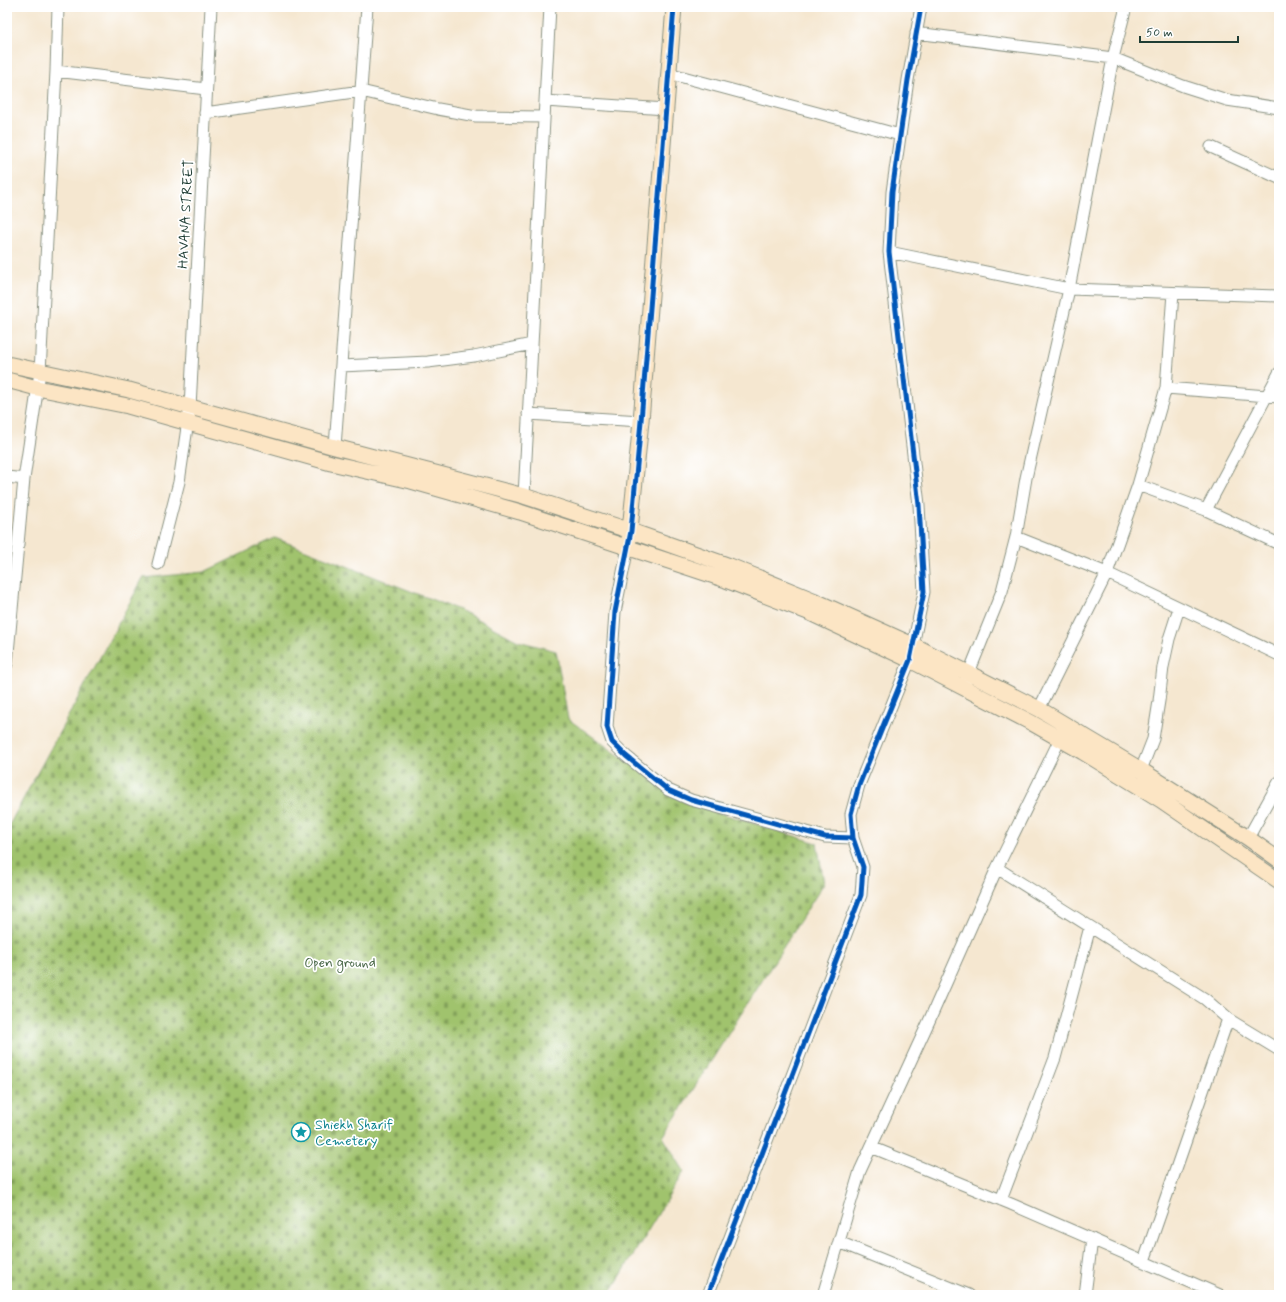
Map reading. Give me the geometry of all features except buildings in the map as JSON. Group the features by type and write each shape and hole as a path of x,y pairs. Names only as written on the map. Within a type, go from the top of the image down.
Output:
{"main road":[{"path":"628,547 631,531 641,421 674,7"},
{"path":"7,364 129,390 335,447 524,496 631,531 730,566 813,600 913,645 1039,709 1141,770 1248,838 1279,860"},
{"path":"7,380 37,388 128,406 331,463 411,481 520,512 726,580 802,610 910,660 1060,739 1161,800 1279,881"}],"street":[{"path":"7,664 8,637 24,479 40,372 58,7"},
{"name":"HAVANA STREET","path":"158,564 179,482 190,407 211,7"},
{"path":"335,447 367,7"},
{"path":"524,496 550,7"},
{"path":"708,1295 861,895 862,867 853,838 851,814 859,785 910,660 924,592 919,505 889,252 892,192 921,7"},
{"path":"963,688 1002,591 1016,537 1026,478 1069,289 1113,58 1126,7"},
{"path":"916,33 1113,58 1184,86 1227,100 1279,108"},
{"path":"56,71 206,90"},
{"path":"668,73 900,135"},
{"path":"205,113 361,91 438,109 476,116 544,117"},
{"path":"545,101 666,109"},
{"path":"1211,147 1279,178"},
{"path":"889,252 1069,289 1279,296"},
{"path":"1039,709 1107,574 1138,485 1166,388 1173,292"},
{"path":"341,366 428,362 474,356 532,344"},
{"path":"1206,510 1279,373"},
{"path":"1166,388 1279,397"},
{"path":"528,414 641,421"},
{"path":"7,477 24,479"},
{"path":"1138,485 1206,510 1279,544"},
{"path":"1016,537 1107,574 1279,655"},
{"path":"628,547 614,620 607,727 612,742 626,756 668,790 691,800 825,836 853,838"},
{"path":"1141,770 1153,739 1159,701 1162,667 1179,608"},
{"path":"823,1295 860,1171 997,868 1060,739"},
{"path":"1248,838 1279,782"},
{"path":"997,868 1205,999 1228,1019 1279,1050"},
{"path":"1001,1200 1055,1058 1090,926"},
{"path":"1144,1261 1228,1019"},
{"path":"871,1147 1001,1200 1220,1295"},
{"path":"1085,1295 1092,1239"},
{"path":"839,1242 969,1295"}],"green space":[{"name":"Open ground","path":"275,538 464,612 518,641 556,651 568,719 684,802 817,843 824,883 663,1137 684,1171 609,1295 7,1295 7,829 143,578 204,572"}],"cycle path":[{"path":"674,7 631,531 615,612 607,727 612,742 626,756 668,790 691,800 825,837 853,838"},
{"path":"708,1295 861,895 863,867 853,838 851,814 859,785 910,660 924,592 919,505 889,252 892,192 908,80 921,7"}],"place":[{"name":"Shiekh Sharif Cemetery","path":"301,1132"}]}
